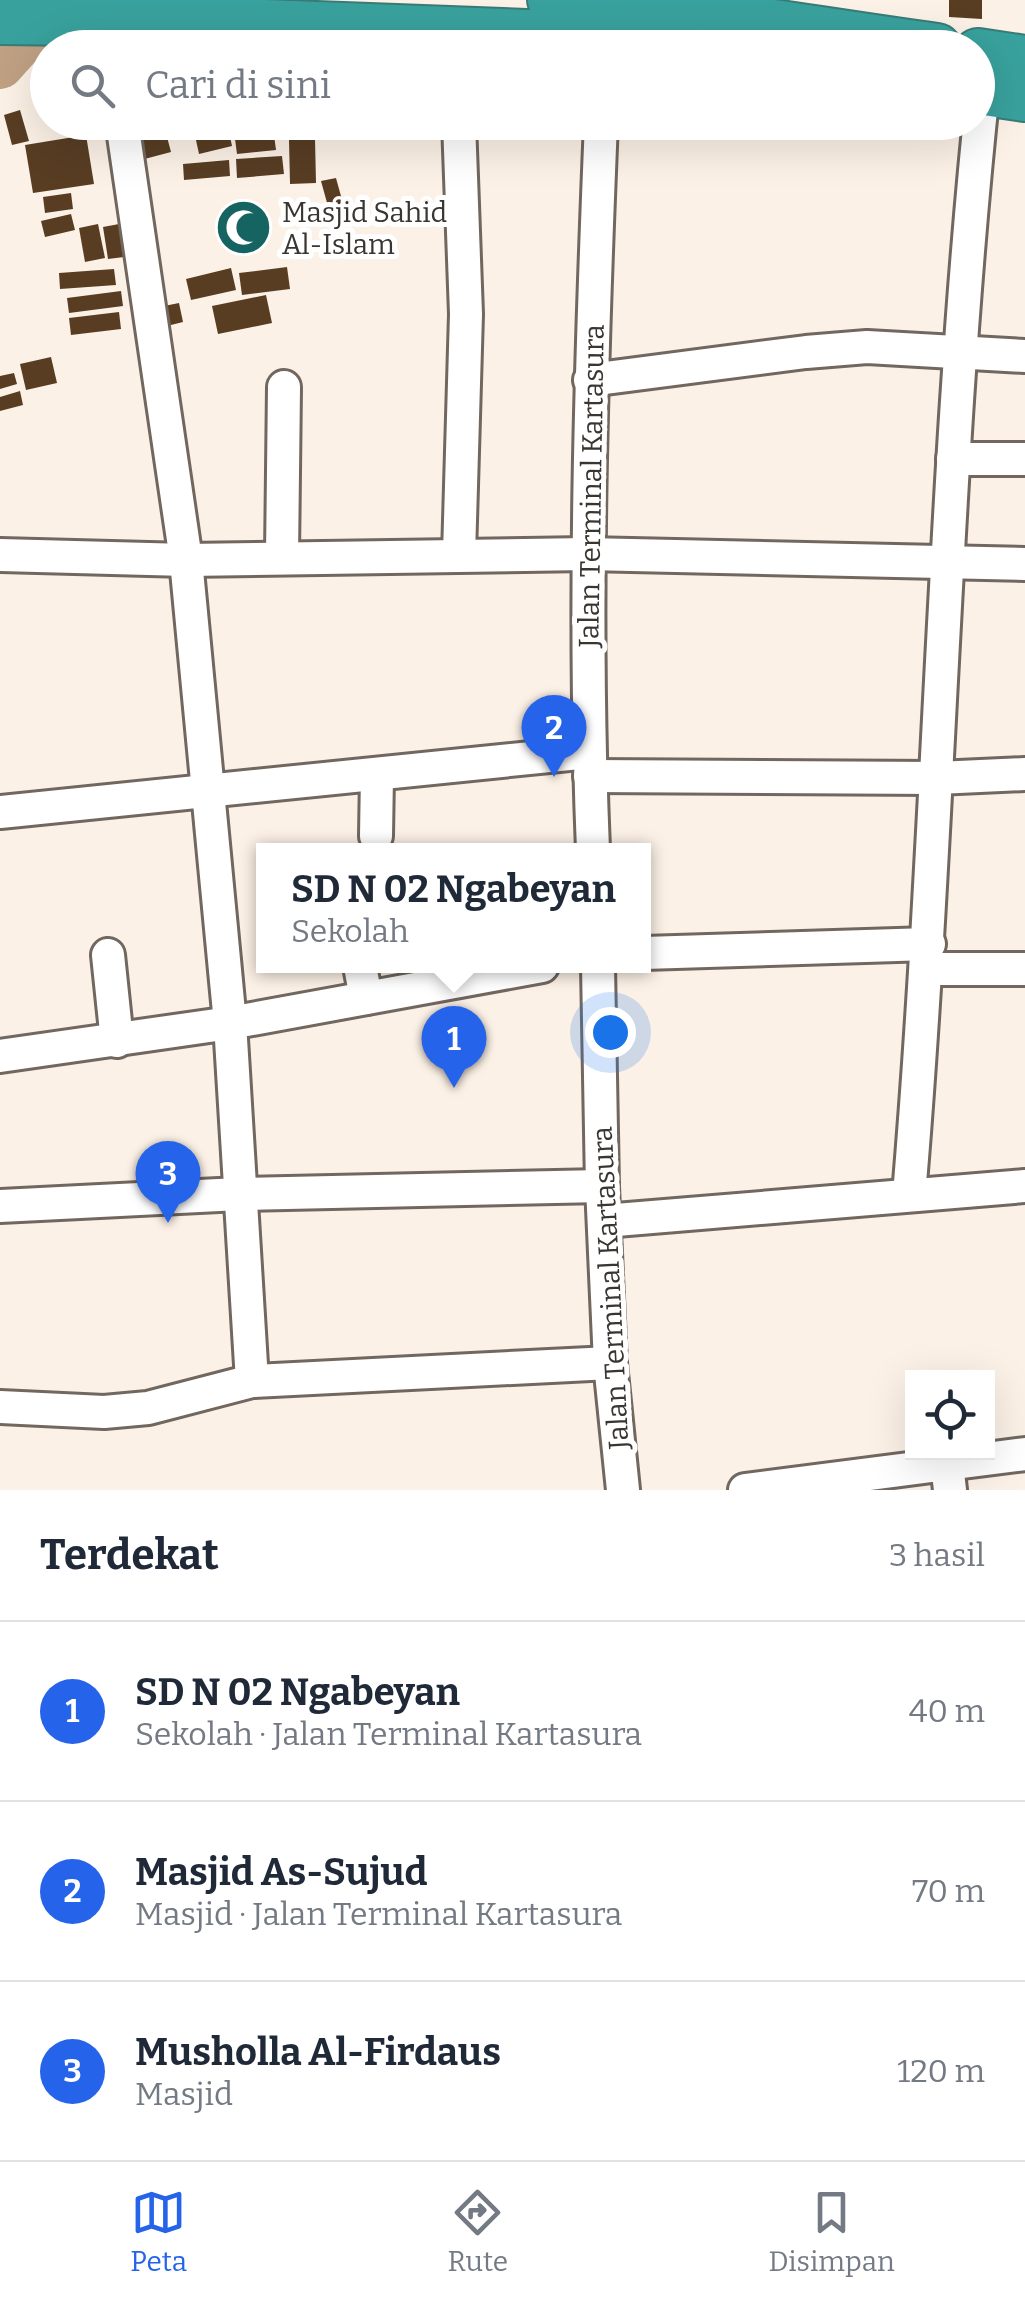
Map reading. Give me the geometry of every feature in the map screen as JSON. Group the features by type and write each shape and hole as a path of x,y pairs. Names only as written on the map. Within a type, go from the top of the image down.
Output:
{"highway":[{"path":"552,0 632,30"},
{"path":"11,20 103,30 238,23 330,30"},
{"path":"541,30 605,22 707,30"},
{"path":"995,80 1025,60"}],"street":[{"path":"125,140 186,560 230,1023 252,1381"},
{"path":"459,555 466,314 461,140"},
{"name":"Jalan Terminal Kartasura","path":"593,843 587,554 600,140"},
{"path":"909,1195 928,956 959,353 984,140"},
{"path":"590,380 806,352 893,346 1025,356"},
{"path":"282,556 284,387"},
{"path":"953,460 1025,459"},
{"path":"0,556 186,560 587,554 1025,564"},
{"path":"0,812 377,775 590,764 937,778 1025,774"},
{"path":"376,836 377,775"},
{"path":"651,954 928,956 1025,969"},
{"path":"108,955 117,1040"},
{"path":"361,973 366,998"},
{"path":"0,1056 230,1023 504,973"},
{"name":"Jalan Terminal Kartasura","path":"598,973 610,1363 622,1490"},
{"path":"0,1206 239,1194 602,1186"},
{"path":"604,1222 1025,1186"},
{"path":"0,1407 82,1412 126,1410 252,1381 610,1363"},
{"path":"745,1490 948,1477 1025,1454"}],"building":[{"path":"949,0 982,0 982,19 949,17"},
{"path":"20,110 29,141 12,145 4,115"},
{"path":"87,140 94,184 33,193 25,145"},
{"path":"132,140 168,140 171,152 137,161"},
{"path":"196,140 231,140 232,146 199,154"},
{"path":"235,140 275,140 276,150 237,154"},
{"path":"289,140 315,140 316,183 290,184"},
{"path":"282,156 284,174 237,178 236,159"},
{"path":"229,160 230,176 184,180 183,164"},
{"path":"336,178 344,207 329,210 321,181"},
{"path":"71,193 73,209 45,213 43,197"},
{"path":"71,214 75,230 45,237 41,221"},
{"path":"98,224 105,258 85,262 79,228"},
{"path":"119,224 124,257 108,259 103,227"},
{"path":"287,267 290,289 242,295 239,273"},
{"path":"231,268 236,290 191,300 186,279"},
{"path":"114,269 116,285 60,289 59,273"},
{"path":"121,291 123,306 69,313 67,298"},
{"path":"266,295 272,323 218,334 212,306"},
{"path":"179,303 183,322 159,328 154,308"},
{"path":"119,312 121,329 71,335 69,318"},
{"path":"51,357 57,383 26,390 20,364"},
{"path":"14,373 17,384 0,389 0,376"},
{"path":"20,391 23,405 0,411 0,397"}],"waterway":[{"path":"31,30 58,0"},
{"path":"0,65 30,31"}],"place":[{"name":"Masjid Sahid Al-Islam","path":"243,228"},
{"name":"Masjid As-Sujud","path":"554,777"},
{"name":"SD N 02 Ngabeyan","path":"454,1088"},
{"name":"Musholla Al-Firdaus","path":"168,1223"}]}
